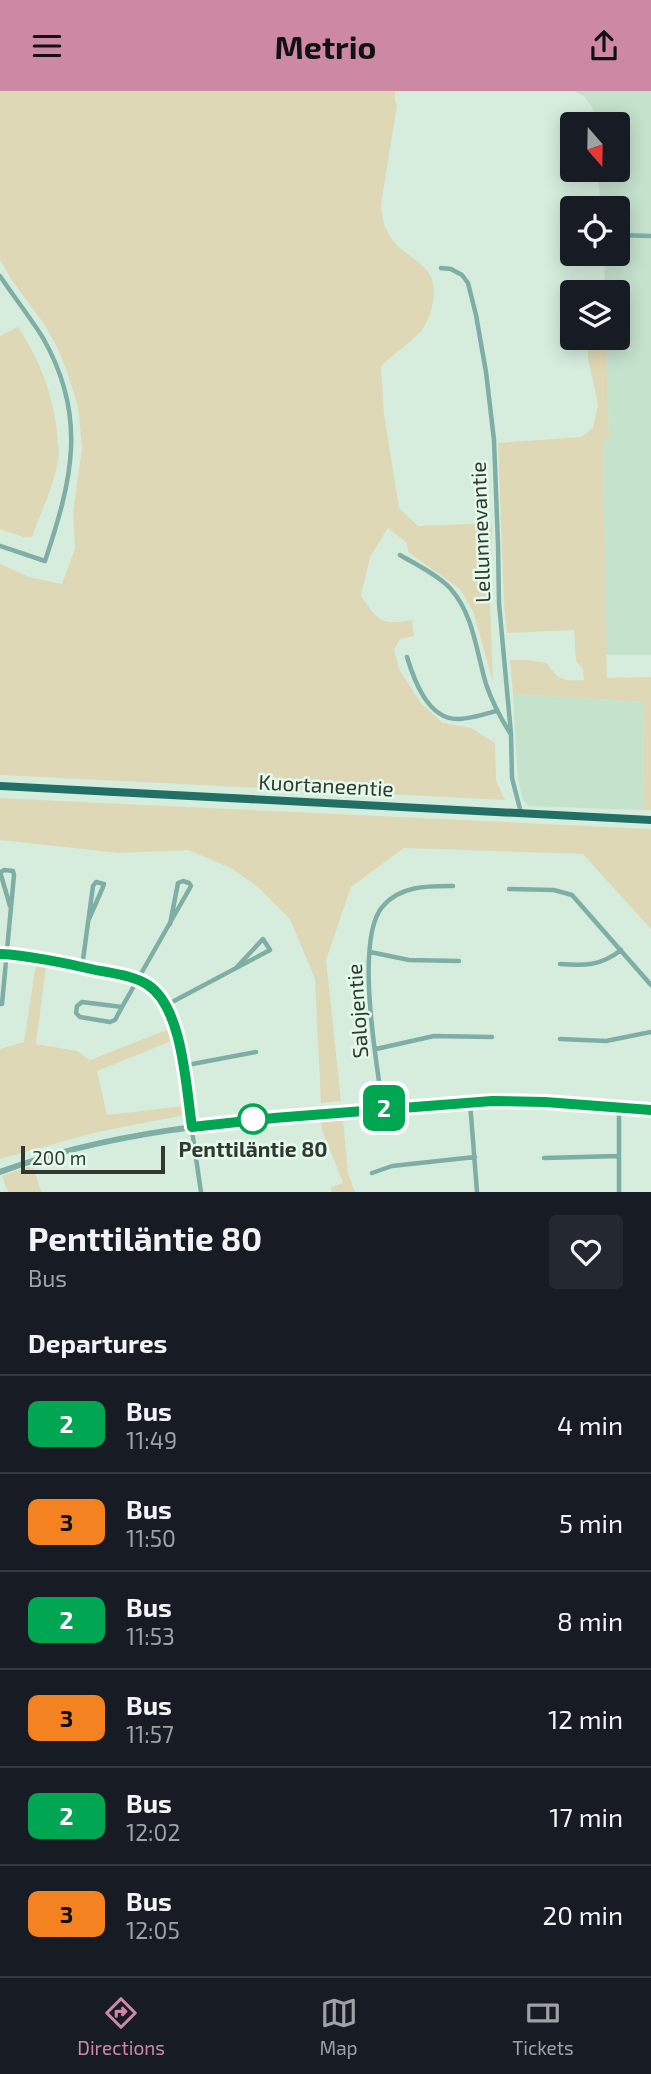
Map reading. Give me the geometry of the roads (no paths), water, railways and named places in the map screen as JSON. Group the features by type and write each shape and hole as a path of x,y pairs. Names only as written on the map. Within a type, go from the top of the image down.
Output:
{"highway":[{"name":"Kuortaneentie","path":"0,786 651,820"}],"street":[{"path":"630,235 651,236"},
{"name":"Lellunnevantie","path":"441,268 451,269 462,275 468,283 486,372 494,439 499,603 511,734 512,778 521,813"},
{"path":"0,277 42,338 58,369 72,428 72,456 66,488 45,561 0,546"},
{"path":"400,555 448,586 462,604 470,621 496,711 511,734"},
{"path":"407,657 425,699 435,710 458,719 496,711"},
{"path":"0,1004 3,954 10,906 14,875 13,871 4,870 1,875 10,906"},
{"path":"82,967 93,886 96,882 104,884 89,919"},
{"path":"122,1007 82,1002 77,1006 76,1013 80,1017 110,1022 115,1020 191,886 189,883 178,883 170,923"},
{"name":"Salojentie","path":"383,1108 368,980 376,918 391,898 413,888 453,886"},
{"path":"509,889 554,890 572,895 651,985"},
{"path":"166,1004 236,968 270,950 262,939 236,968"},
{"path":"559,964 595,964 621,950"},
{"path":"370,952 409,960 459,961"},
{"path":"3,954 82,967 138,981 148,985 166,1004 177,1029 201,1192"},
{"path":"560,1039 606,1041 651,1033"},
{"path":"376,1049 434,1036 492,1037"},
{"path":"182,1066 256,1052"},
{"path":"0,1172 103,1143 249,1120 470,1102 519,1101 651,1110"},
{"path":"470,1102 477,1192"},
{"path":"619,1108 619,1192"},
{"path":"544,1158 619,1156"},
{"path":"372,1173 392,1165 475,1157"}],"place":[{"name":"Penttiläntie 80","path":"253,1119"}]}
